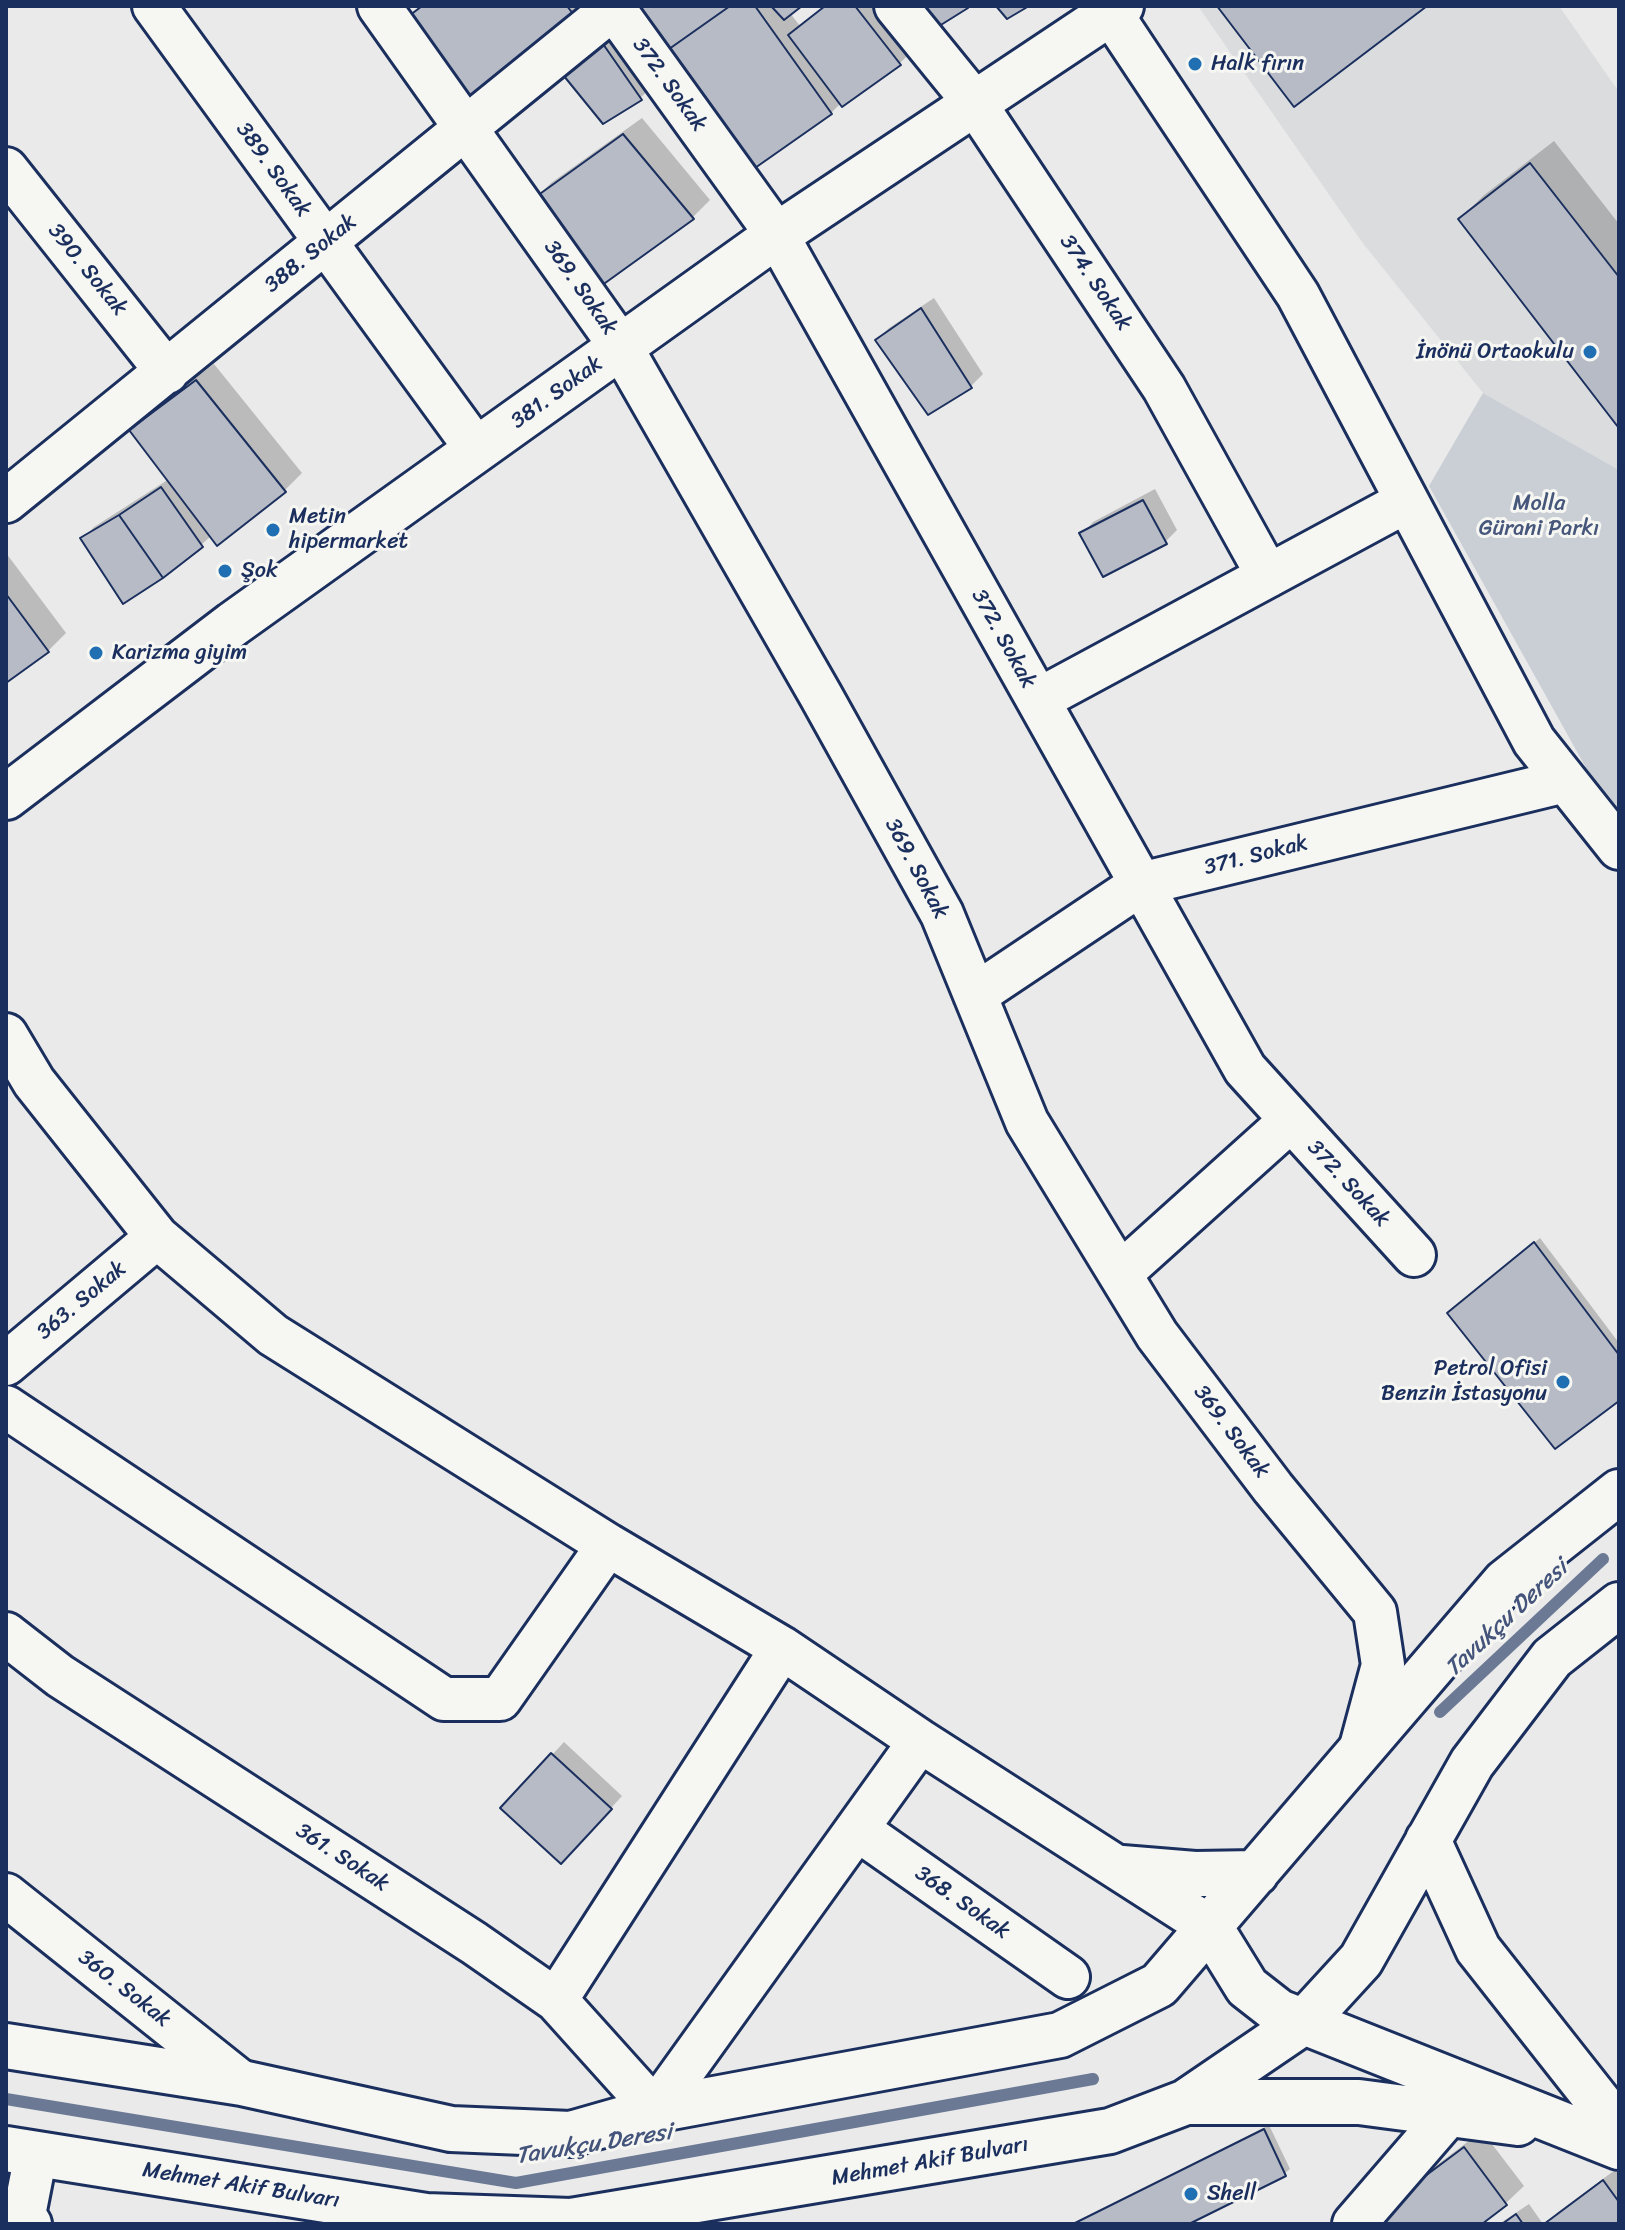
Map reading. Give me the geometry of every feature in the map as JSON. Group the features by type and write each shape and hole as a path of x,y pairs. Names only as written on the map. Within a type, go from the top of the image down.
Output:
{"main road":[{"name":"381. Sokak","path":"6,797 233,624 777,235 1113,8"},
{"path":"6,2046 242,2083 451,2129 571,2134 655,2110 1060,2035 1159,1985 1505,1582 1619,1492"},
{"name":"Mehmet Akif Bulvarı","path":"21,2151 426,2216 571,2221 1110,2131 1186,2102 1305,2021 1361,1960 1472,1763 1552,1658 1619,1605"},
{"path":"1428,1840 1478,1949 1619,2128"},
{"path":"1122,1868 1195,1874 1256,1873"},
{"path":"1210,1927 1247,1987 1279,2012 1619,2148"},
{"path":"1186,2102 1359,2102 1539,2126 1619,2148"}],"street":[{"name":"389. Sokak","path":"154,6 477,450"},
{"name":"369. Sokak","path":"379,6 621,347 814,682 942,914 1027,1122 1157,1335 1264,1476 1375,1612 1383,1665 1361,1747"},
{"name":"374. Sokak","path":"896,6 974,102 1164,388 1268,576"},
{"name":"388. Sokak","path":"6,501 614,7"},
{"name":"372. Sokak","path":"614,7 777,235 1245,1069 1414,1255"},
{"path":"1113,8 1298,295 1534,741 1619,848"},
{"name":"390. Sokak","path":"6,169 167,372"},
{"path":"1038,700 1407,501"},
{"name":"371. Sokak","path":"975,995 1141,884 1565,781"},
{"path":"6,1035 34,1082 157,1237 273,1335 608,1545 782,1648 920,1741 1210,1927"},
{"path":"1120,1274 1290,1121"},
{"name":"363. Sokak","path":"6,1364 157,1237"},
{"path":"6,1407 444,1699 500,1699 608,1545"},
{"name":"361. Sokak","path":"6,1634 60,1676 474,1943 556,2000 655,2110"},
{"path":"556,2000 782,1648"},
{"path":"655,2110 920,1741"},
{"name":"368. Sokak","path":"857,1829 1068,1977"},
{"name":"360. Sokak","path":"6,1895 242,2083"},
{"path":"1354,2224 1449,2114"},
{"path":"21,2151 24,2215 30,2224"}],"shaded area":[{"path":"1198,6 1559,6 1619,92 1619,470 1483,393 1362,242"}],"green space":[{"name":"Molla Gürani Parkı","path":"1483,393 1619,470 1619,815 1595,784 1429,486"}],"building":[{"path":"422,6 567,6 577,19 465,107 401,22"},
{"path":"641,6 730,6 662,54 633,12"},
{"path":"730,6 755,6 832,114 755,168 662,54"},
{"path":"771,6 802,6 784,20"},
{"path":"825,6 855,6 901,65 842,107 788,35"},
{"path":"906,6 966,6 968,8 928,33"},
{"path":"996,6 1029,6 1007,19"},
{"path":"1217,6 1427,6 1294,107"},
{"path":"594,31 642,100 603,124 555,65"},
{"path":"623,134 694,219 594,291 530,201"},
{"name":"İnönü Ortaokulu","path":"1530,163 1619,277 1618,427 1458,219"},
{"path":"921,308 972,388 928,415 875,340"},
{"path":"196,380 286,492 217,546 129,430"},
{"path":"161,487 203,547 163,578 119,515"},
{"path":"1143,500 1167,544 1103,577 1079,533"},
{"path":"119,515 163,578 123,604 80,538"},
{"path":"6,594 49,652 6,683"},
{"path":"1534,1242 1619,1355 1619,1401 1555,1449 1447,1313"},
{"path":"551,1753 612,1809 561,1864 500,1808"},
{"path":"1264,2129 1286,2176 1189,2224 1073,2224"},
{"path":"1464,2147 1507,2205 1482,2224 1361,2224"},
{"path":"1603,2180 1619,2202 1619,2224 1544,2224"},
{"path":"1516,2214 1523,2224 1502,2224"}],"waterway":[{"name":"Tavukçu Deresi","path":"1440,1712 1603,1559"},
{"name":"Tavukçu Deresi","path":"6,2099 516,2183 1093,2079"}],"place":[{"name":"Halk fırın","path":"1195,64"},
{"name":"İnönü Ortaokulu","path":"1590,352"},
{"name":"Metin hipermarket","path":"273,530"},
{"name":"Şok","path":"225,571"},
{"name":"Karizma giyim","path":"96,653"},
{"name":"Petrol Ofisi Benzin İstasyonu","path":"1563,1382"},
{"name":"Shell","path":"1191,2194"}]}
